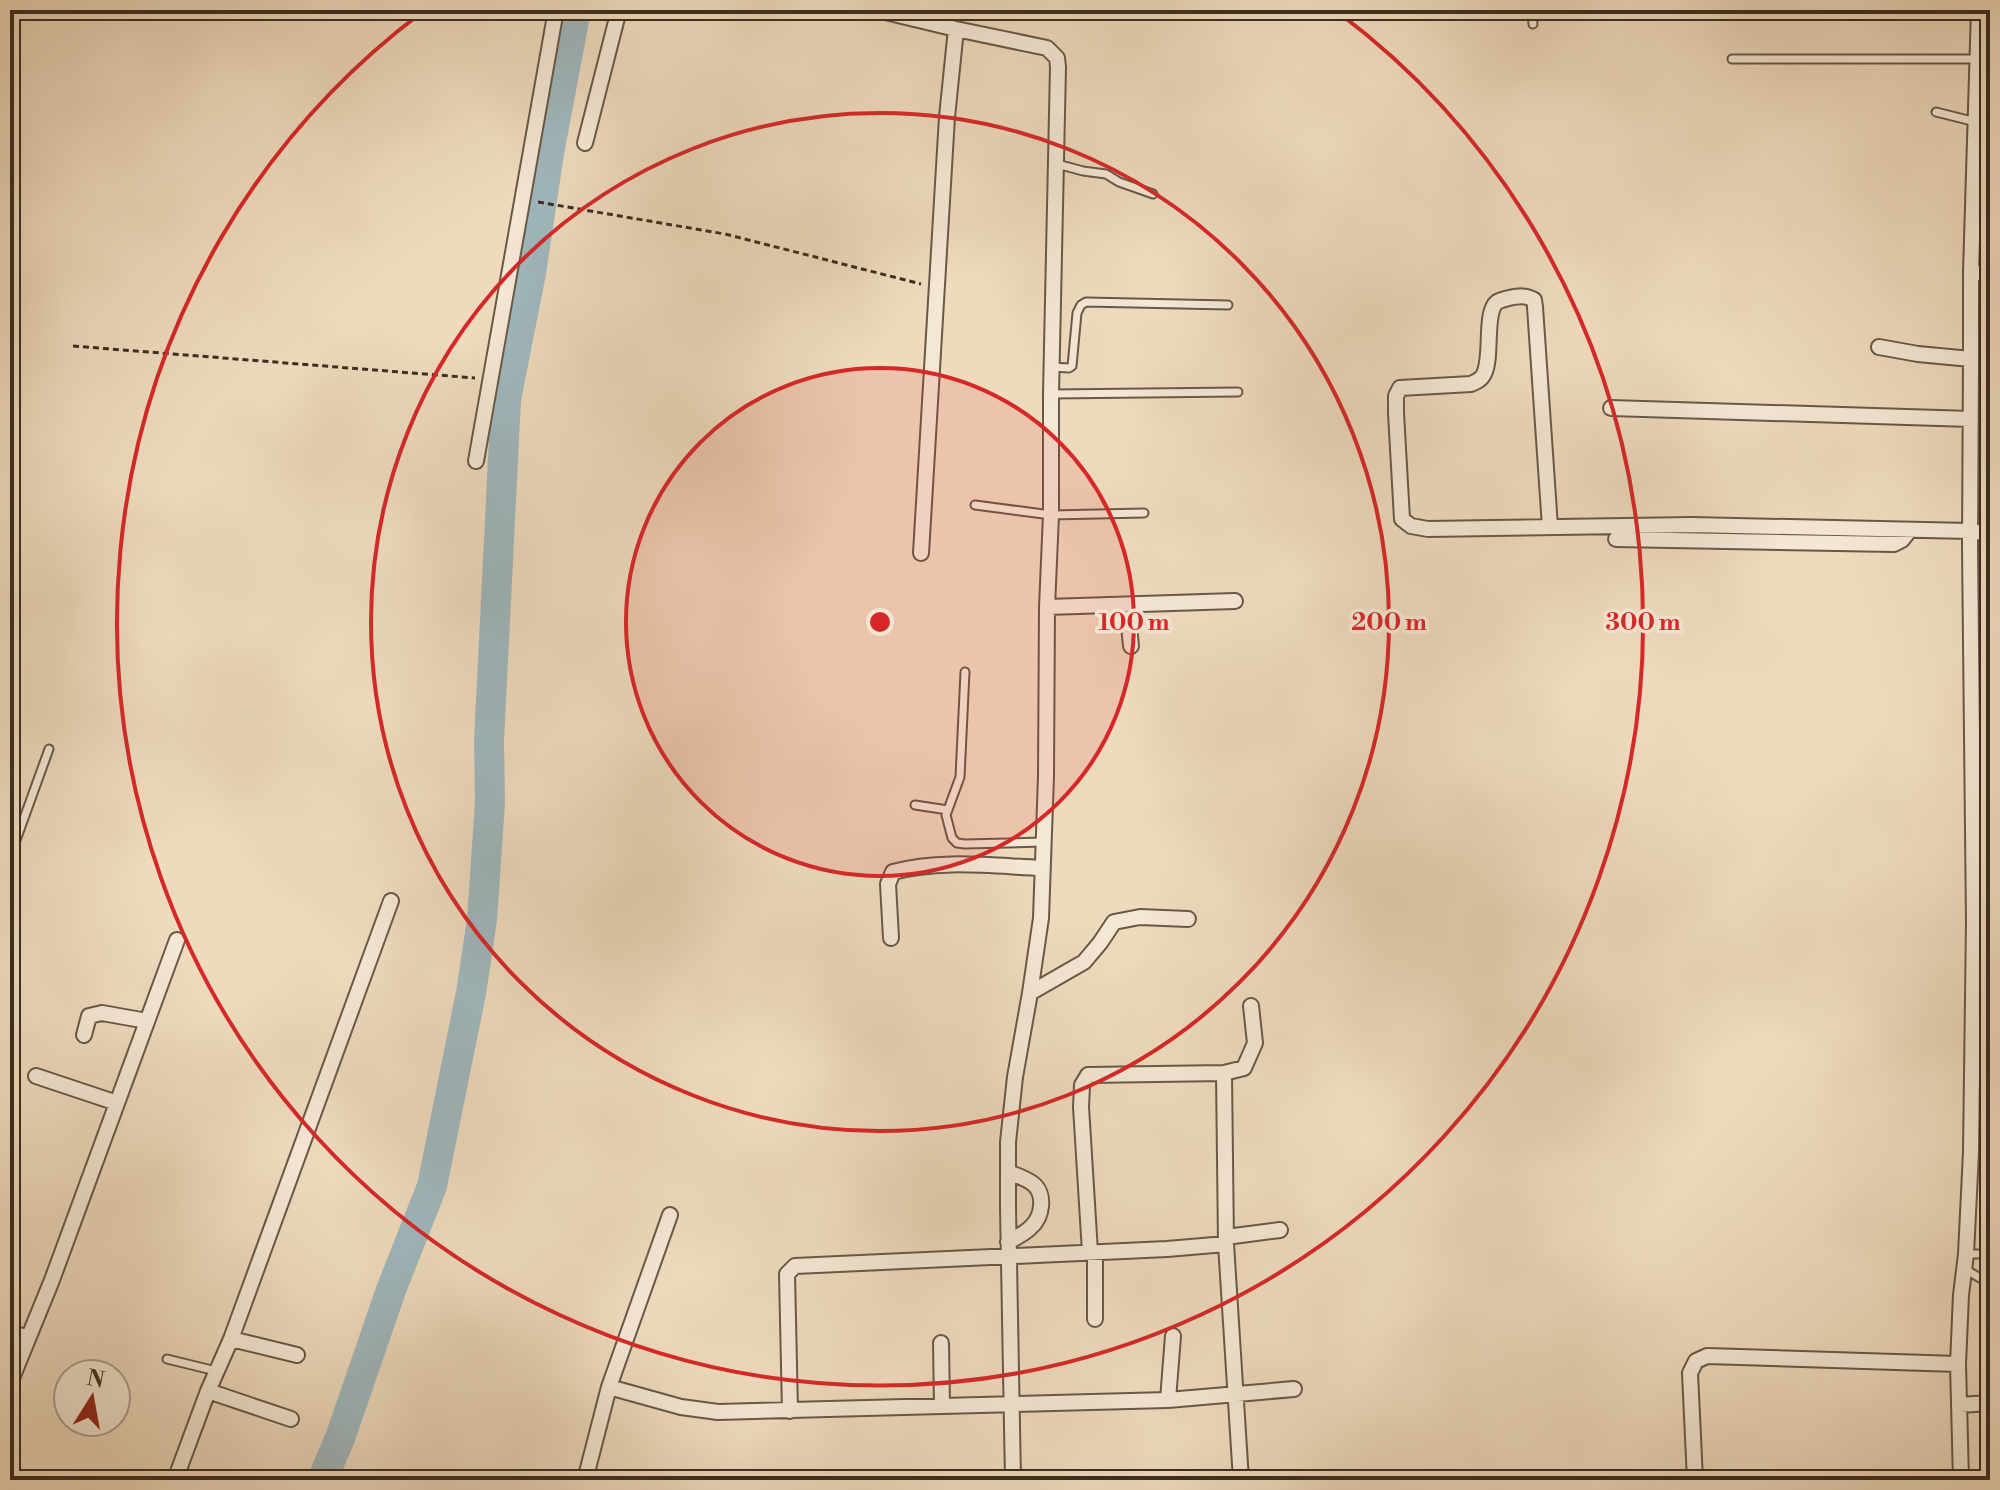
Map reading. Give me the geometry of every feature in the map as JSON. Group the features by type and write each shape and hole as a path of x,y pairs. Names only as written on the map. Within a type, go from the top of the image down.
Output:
{"street":[{"path":"476,461 556,10"},
{"path":"585,143 619,10"},
{"path":"877,10 1047,48 1057,58 1058,67 1041,918 1015,1077 1008,1142 1013,1480"},
{"path":"1961,1480 1958,1364 1971,1152 1974,922 1971,272 1979,10"},
{"path":"921,553 947,117 956,29"},
{"path":"1971,272 1990,274"},
{"path":"1550,527 1534,300 1527,296 1511,297 1497,301 1492,310 1484,375 1479,380 1471,384 1398,390 1396,413 1402,519 1411,526 1428,529 1692,525 1990,534"},
{"path":"1879,347 1971,359"},
{"path":"1611,408 1971,419"},
{"path":"1616,539 1894,544 1910,530"},
{"path":"1047,607 1235,601"},
{"path":"1127,605 1131,646"},
{"path":"891,938 888,884 893,872 909,867 944,865 1042,868"},
{"path":"175,1480 231,1339 391,901"},
{"path":"1030,993 1084,962 1114,922 1140,917 1188,919"},
{"path":"10,1383 52,1280 177,940"},
{"path":"1095,1319 1082,1085 1088,1075 1224,1073 1244,1068 1255,1043 1251,1006"},
{"path":"84,1035 89,1016 102,1013 147,1021"},
{"path":"1224,1073 1226,1241 1241,1480"},
{"path":"36,1076 117,1103"},
{"path":"1008,1172 1030,1181 1037,1187 1041,1199 1041,1211 1031,1228 1008,1249"},
{"path":"585,1480 609,1387 670,1215"},
{"path":"790,1411 787,1274 795,1266 1008,1249 1093,1252 1226,1241 1280,1230"},
{"path":"10,1332 28,1338"},
{"path":"1168,1400 1173,1336"},
{"path":"231,1339 297,1355"},
{"path":"941,1343 942,1406"},
{"path":"1695,1480 1690,1373 1696,1361 1707,1356 1958,1364"},
{"path":"609,1387 681,1407 718,1412 1168,1400 1294,1389"},
{"path":"208,1391 291,1419"},
{"path":"1959,1405 1990,1403"}],"lane":[{"path":"1532,10 1533,24"},
{"path":"1732,59 1978,59"},
{"path":"1936,112 1976,122"},
{"path":"1057,164 1106,174 1153,194"},
{"path":"1051,367 1072,366 1077,313 1086,302 1228,305"},
{"path":"1051,394 1238,392"},
{"path":"975,505 1051,515 1144,513"},
{"path":"965,672 960,777 946,815 952,838 957,843 1043,842"},
{"path":"10,857 49,749"},
{"path":"915,805 948,810"},
{"path":"1972,1083 1990,1082"},
{"path":"1965,1261 1990,1254"},
{"path":"1965,1261 1990,1284"},
{"path":"167,1359 216,1371"}],"path":[{"path":"528,200 725,234 923,285"},
{"path":"73,346 490,378"}],"waterway":[{"path":"322,1480 432,1186 471,993 482,920 490,802 489,741 506,399 576,10"}]}
